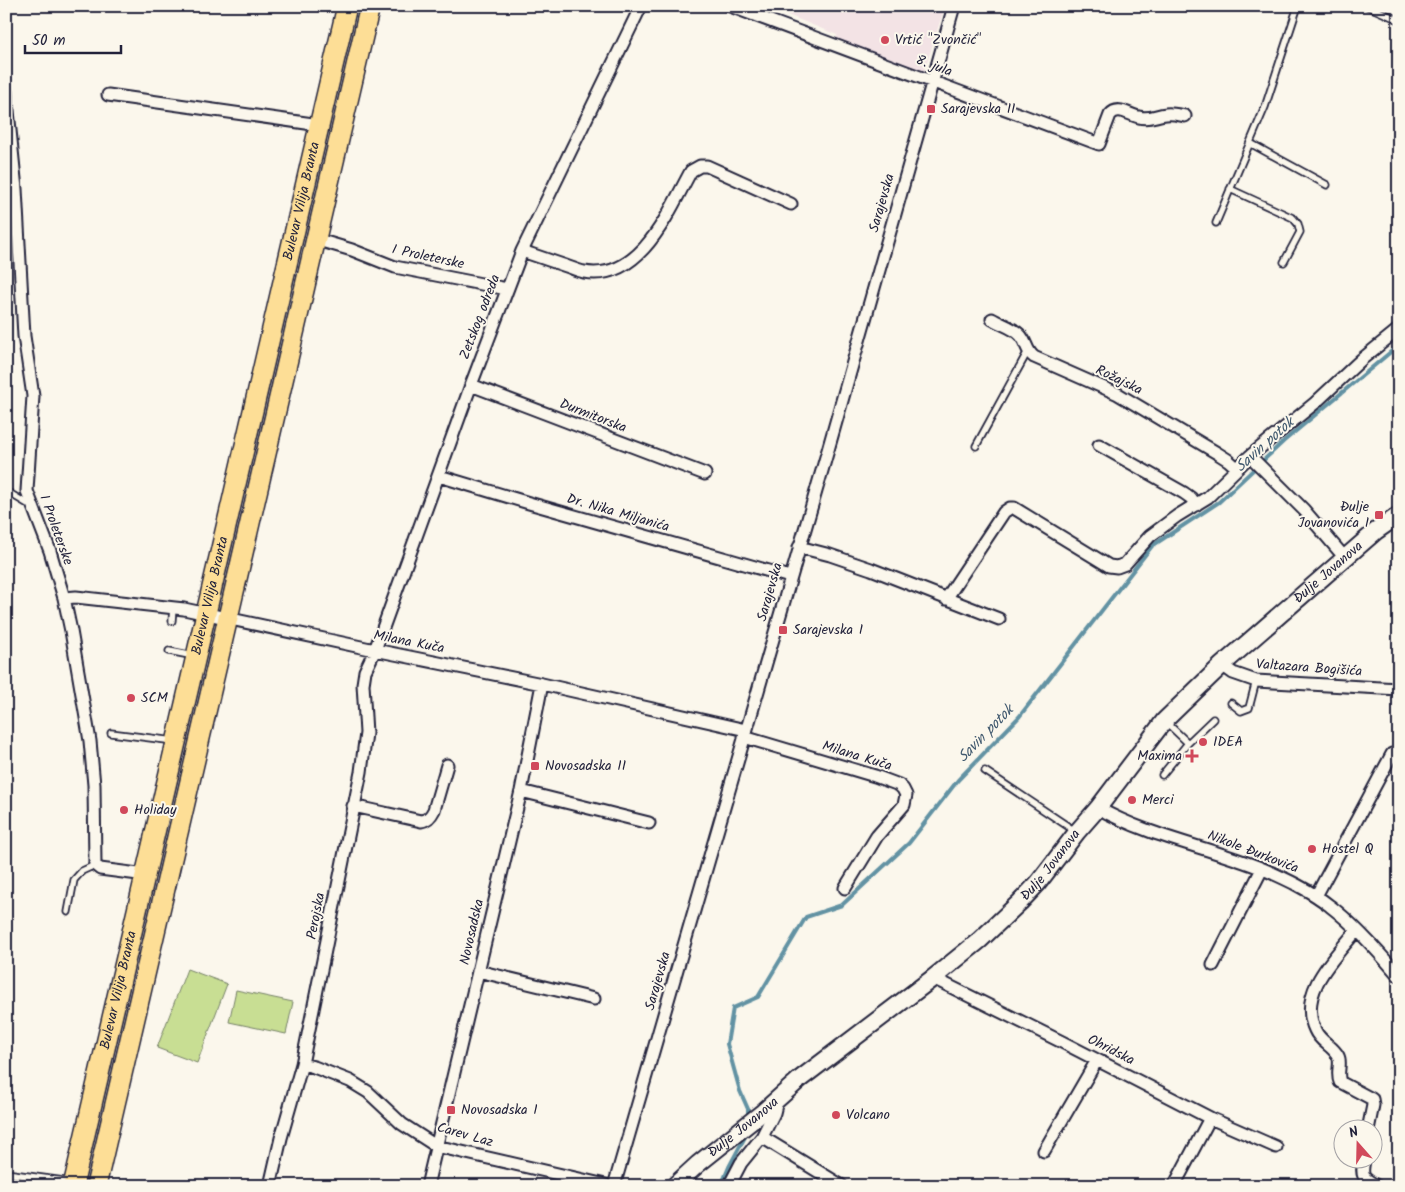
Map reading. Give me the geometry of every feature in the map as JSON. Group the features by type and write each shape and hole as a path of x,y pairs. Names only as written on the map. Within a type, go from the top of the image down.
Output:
{"main road":[{"name":"Bulevar Vilija Branta","path":"74,1184 347,6"},
{"name":"Bulevar Vilija Branta","path":"96,1186 370,6"}],"street":[{"name":"Zetskog odreda","path":"375,650 471,385 522,251 641,6"},
{"name":"8. jula","path":"730,6 1099,144 1110,114 1113,111 1117,110 1139,118 1149,118 1169,113 1185,116"},
{"name":"Sarajevska","path":"614,1186 954,6"},
{"name":"I Proleterske","path":"6,91 16,188 24,336 33,396 26,486 31,506 50,550 64,598 90,742 94,786 95,865"},
{"path":"108,95 320,125"},
{"path":"522,251 584,272 604,272 619,267 635,258 653,238 691,171 700,166 707,166 792,204"},
{"name":"I Proleterske","path":"316,240 352,250 394,268 507,288"},
{"name":"Rožajska","path":"992,319 1018,333 1028,352 1034,357 1118,394 1222,456 1237,468"},
{"path":"946,599 1007,509 1014,508 1113,567 1121,566 1150,536 1177,516 1208,497 1237,468 1256,463 1362,359 1399,329"},
{"name":"Durmitorska","path":"471,385 704,474"},
{"path":"1099,445 1188,495 1196,505"},
{"path":"1256,463 1304,510 1344,558"},
{"name":"Dr. Nika Miljanića","path":"439,476 790,577"},
{"name":"Đulje Jovanova","path":"674,1186 800,1079 980,940 1038,883 1164,721 1222,665 1344,558 1399,515"},
{"path":"799,547 871,569 998,619"},
{"name":"Milana Kuča","path":"64,598 76,597 173,608 542,684 745,734 899,785 906,795 904,805 877,836 846,888"},
{"name":"Perojska","path":"270,1186 281,1138 302,1064 361,772 366,733 363,684 365,671 375,650"},
{"name":"Valtazara Bogišića","path":"1222,665 1232,673 1256,681 1399,689"},
{"name":"Novosadska","path":"427,1186 521,791 542,684"},
{"path":"1316,896 1392,754"},
{"path":"353,806 424,820 432,815 447,764"},
{"path":"521,791 649,823"},
{"name":"Nikole Đurkovića","path":"1098,808 1126,822 1262,869 1300,887 1330,906 1357,930 1399,976"},
{"path":"95,865 100,869 146,875"},
{"path":"1213,965 1262,869"},
{"path":"1357,930 1318,979 1311,998 1311,1016 1315,1030 1322,1041 1337,1054 1340,1082 1372,1099 1370,1120"},
{"path":"478,972 594,999"},
{"name":"Ohridska","path":"933,978 1210,1118 1276,1147"},
{"path":"1044,1152 1097,1060"},
{"name":"Carev Laz","path":"302,1064 323,1070 368,1092 402,1124 436,1146 610,1186"},
{"path":"729,1186 741,1163 762,1138 774,1113 778,1099"},
{"path":"1174,1186 1210,1118"},
{"path":"762,1138 842,1186"},
{"path":"1362,1170 1365,1179 1377,1186"}],"lane":[{"path":"1216,223 1266,107 1298,6"},
{"path":"1367,6 1399,20"},
{"path":"1250,143 1327,185"},
{"path":"1230,189 1293,218 1298,224 1300,232 1284,262"},
{"path":"976,446 1028,352"},
{"path":"6,491 31,506"},
{"path":"172,621 173,608"},
{"path":"169,651 196,657"},
{"path":"1231,703 1241,711 1249,708 1256,681"},
{"path":"1162,776 1188,743 1212,719"},
{"path":"1164,721 1188,743"},
{"path":"111,733 176,742"},
{"path":"985,771 1077,832"},
{"path":"68,912 74,880 82,871 95,865"},
{"path":"6,1173 74,1184"}],"shaded area":[{"name":"Vrtić \"Zvončić\"","path":"785,6 945,6 922,78 835,45 837,35 783,13"}],"green space":[{"path":"187,969 227,984 197,1063 157,1048"},
{"path":"236,990 293,1002 286,1034 229,1022"}],"waterway":[{"name":"Savin potok","path":"748,1116 748,1109 740,1091 727,1044 733,1008 758,997 806,917 842,905 909,843 958,780 1019,717 1152,546 1219,502 1284,441 1399,345"},
{"name":"Savin potok","path":"721,1186 747,1133"}],"place":[{"name":"Vrtić \"Zvončić\"","path":"885,40"},
{"name":"Sarajevska II","path":"931,109"},
{"name":"Đulje Jovanovića I","path":"1379,515"},
{"name":"Sarajevska I","path":"783,630"},
{"name":"SCM","path":"131,698"},
{"name":"IDEA","path":"1203,742"},
{"name":"Maxima","path":"1192,756"},
{"name":"Novosadska II","path":"535,766"},
{"name":"Merci","path":"1132,800"},
{"name":"Holiday","path":"124,810"},
{"name":"Hostel Q","path":"1312,849"},
{"name":"Novosadska I","path":"451,1110"},
{"name":"Volcano","path":"836,1115"}]}
